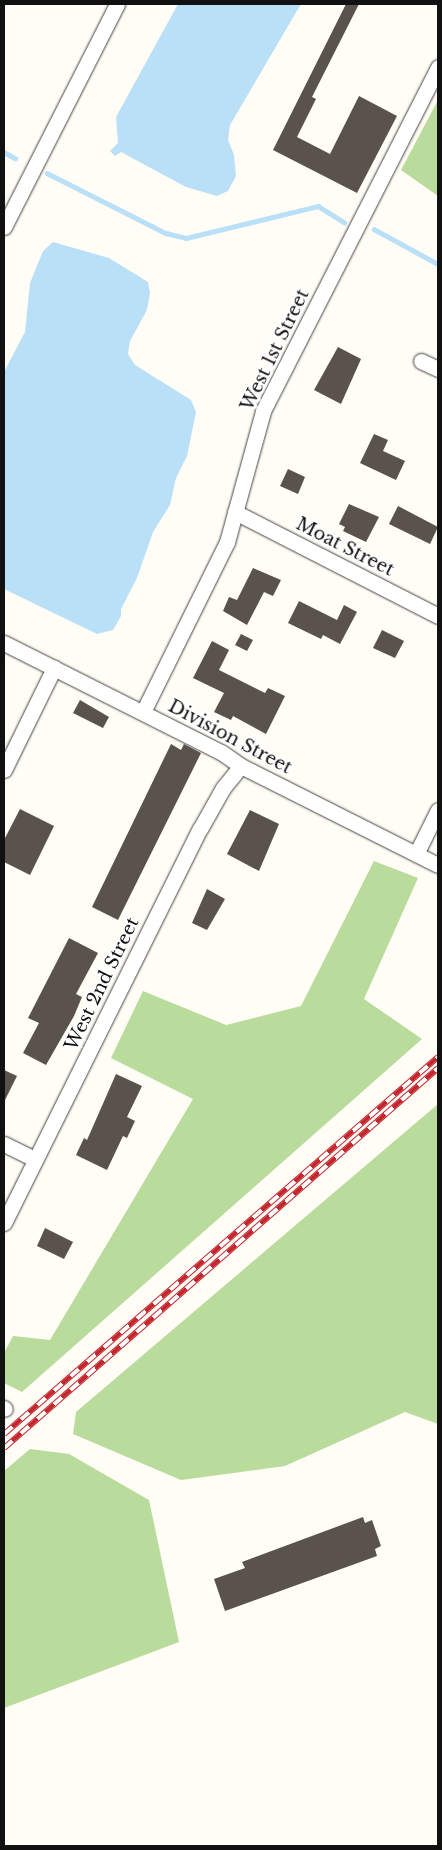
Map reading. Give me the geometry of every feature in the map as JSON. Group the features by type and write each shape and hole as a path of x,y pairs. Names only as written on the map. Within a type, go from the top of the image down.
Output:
{"street":[{"path":"4,227 117,4"},
{"name":"West 1st Street","path":"143,712 218,565 263,411 438,67"},
{"path":"422,361 438,369"},
{"name":"Moat Street","path":"235,512 438,616"},
{"name":"Division Street","path":"4,643 143,712 221,752 242,766 438,865"},
{"path":"4,770 54,668"},
{"name":"West 2nd Street","path":"4,1223 200,829 223,788 242,766"},
{"path":"416,854 438,810"},
{"path":"4,1144 35,1160"}],"green space":[{"path":"438,100 438,196 401,170"},
{"path":"374,861 418,878 364,999 422,1039 22,1392 4,1383 4,1353 13,1336 50,1340 193,1099 111,1058 143,991 226,1025 301,1006"},
{"path":"438,1104 438,1424 405,1412 285,1466 181,1480 73,1434 76,1412"},
{"path":"30,1449 69,1454 149,1500 179,1642 4,1708 4,1471"}],"water":[{"path":"178,4 301,4 230,125 228,140 234,155 236,176 228,191 217,196 186,187 121,152 115,156 110,151 118,143 116,117"},
{"path":"53,242 109,258 148,282 150,293 147,310 130,341 128,354 135,365 191,400 196,412 187,456 176,478 170,505 153,532 137,578 121,609 121,616 113,630 97,634 4,589 4,372 25,332 30,283 43,251"}],"building":[{"path":"346,4 359,4 312,97 316,99 297,137 330,154 359,96 397,116 357,193 273,150"},
{"path":"338,347 361,359 341,404 314,390"},
{"path":"374,434 388,440 383,451 405,461 396,480 360,463"},
{"path":"288,469 305,477 298,494 280,486"},
{"path":"349,504 379,517 366,542 343,531 345,527 339,524"},
{"path":"398,506 438,527 430,544 389,524"},
{"path":"253,568 281,580 273,596 264,592 247,625 223,611 229,597 237,600"},
{"path":"299,601 337,620 344,605 357,612 340,644 323,635 321,639 288,623"},
{"path":"382,630 404,641 395,658 373,648"},
{"path":"241,634 253,640 247,651 235,645"},
{"path":"212,641 229,650 219,670 265,693 268,688 285,696 266,734 233,716 231,720 214,712 224,693 193,678"},
{"path":"80,700 109,717 103,728 73,713"},
{"path":"171,744 181,750 184,744 201,753 118,920 92,907"},
{"path":"20,809 54,826 30,875 4,862 4,840"},
{"path":"250,810 279,824 259,871 227,854"},
{"path":"207,889 225,899 207,930 192,923"},
{"path":"69,938 98,953 76,994 82,997 74,1016 46,1065 23,1053 39,1023 28,1018"},
{"path":"4,1070 17,1076 4,1102"},
{"path":"116,1074 142,1086 127,1117 135,1121 127,1138 123,1136 107,1170 76,1155 84,1138 87,1140"},
{"path":"45,1228 73,1242 64,1259 37,1246"},
{"path":"363,1517 365,1523 372,1520 381,1546 375,1549 377,1556 225,1611 214,1579 245,1568 242,1562"}],"waterway":[{"path":"4,152 15,158"},
{"path":"47,173 166,233 186,238 318,206 344,222"},
{"path":"374,229 438,264"}],"railway":[{"path":"4,1434 438,1057"},
{"path":"4,1448 438,1068"}]}
